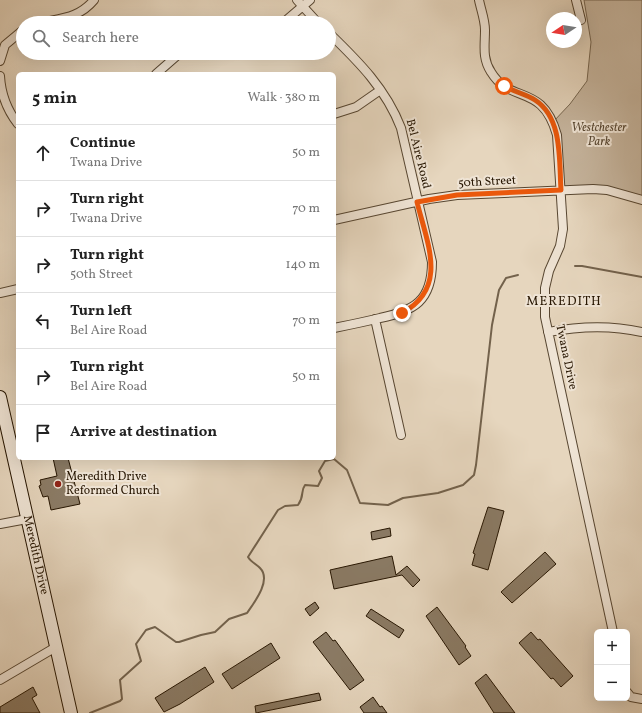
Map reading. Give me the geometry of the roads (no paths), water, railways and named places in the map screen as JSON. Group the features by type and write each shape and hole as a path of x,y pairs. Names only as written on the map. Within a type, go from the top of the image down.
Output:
{"main road":[{"name":"Meredith Drive","path":"0,397 2,416 71,713"}],"street":[{"path":"72,16 85,10 94,0"},
{"path":"296,0 311,16"},
{"path":"291,16 310,0"},
{"name":"Twana Drive","path":"479,0 484,26 484,57 491,73 504,86 537,101 544,107 553,122 558,146 562,229 560,246 549,271 544,297 548,332 612,629"},
{"path":"576,0 579,12"},
{"path":"0,61 5,45 16,36"},
{"name":"Bel Aire Road","path":"336,40 360,63 376,82 379,91 393,107 401,128 432,262 430,285 424,297 414,307 402,313 336,328"},
{"path":"158,72 172,60"},
{"path":"0,76 1,89 5,102 16,121"},
{"path":"336,113 356,107 379,91"},
{"name":"50th Street","path":"336,220 457,195 561,190 607,190 642,200"},
{"path":"0,293 16,289"},
{"path":"375,320 401,435"},
{"path":"548,332 586,327 608,327 642,332"},
{"path":"0,524 27,519"},
{"path":"0,680 56,646"},
{"path":"630,696 642,699"}],"waterway":[{"path":"575,266 642,277"},
{"path":"335,460 347,470 360,503 388,505 403,498 438,493 463,485 474,475 492,325 499,290 506,278 518,275"},
{"path":"90,713 122,699 120,680 141,661 136,644 146,630 155,627 176,642 179,642 215,632 229,619 247,613 261,591 264,579 260,568 248,557 278,510 285,506 298,505 305,485 318,486 322,478 319,471 325,461 330,460"}],"place":[{"name":"Meredith Drive Reformed Church","path":"58,484"}],"district":[{"name":"MEREDITH","path":"564,302"}],"park label":[{"name":"Westchester Park","path":"599,135"}]}
